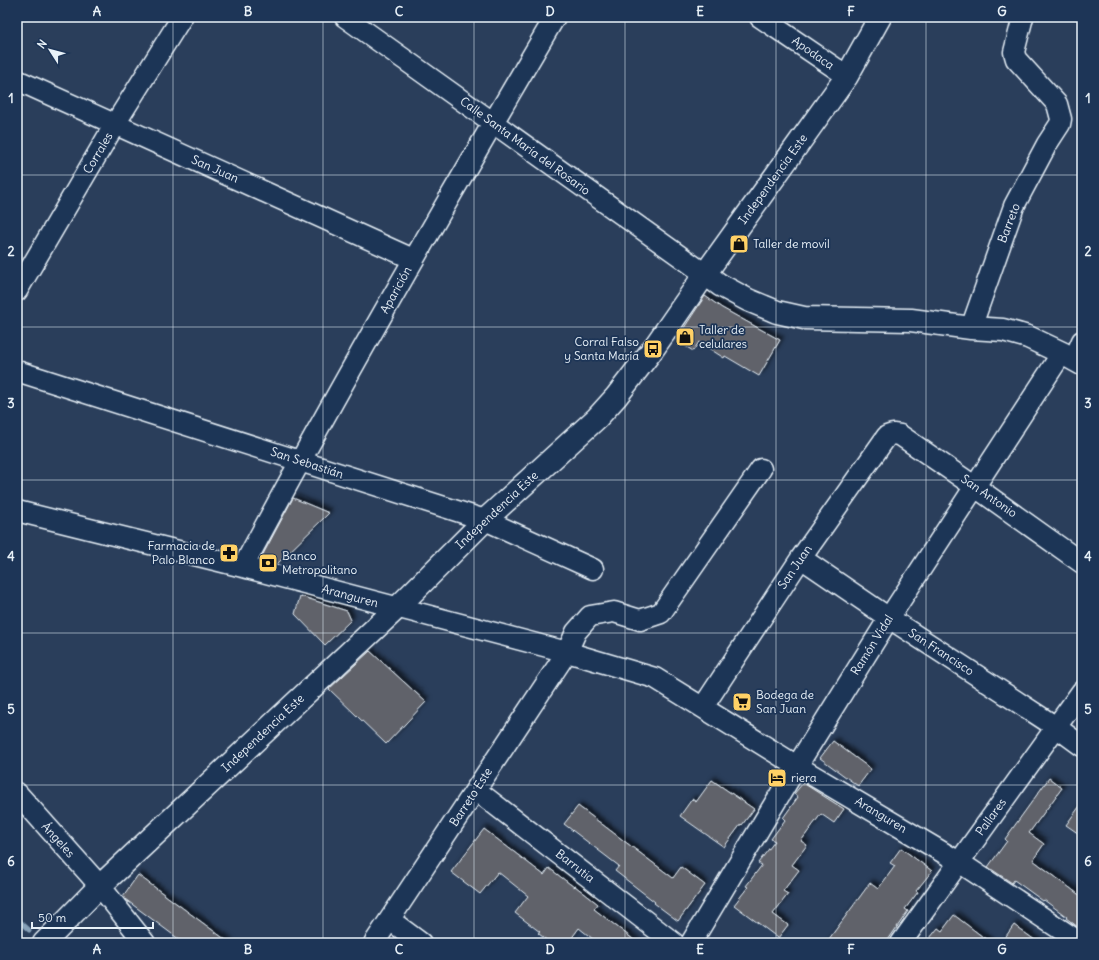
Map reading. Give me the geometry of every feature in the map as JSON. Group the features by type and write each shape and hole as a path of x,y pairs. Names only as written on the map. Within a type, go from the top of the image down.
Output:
{"main road":[{"name":"Independencia Este","path":"44,943 100,886 397,608 485,520 597,418 616,397 653,350 705,274 846,76 880,17"},
{"path":"705,274 720,285 761,306 777,312 804,318 911,320 971,328 1004,330 1075,354"}],"street":[{"name":"Corrales","path":"17,291 115,124 182,17"},
{"name":"Calle Santa María del Rosario","path":"345,17 705,274"},
{"name":"Aparición","path":"243,567 300,461 413,259 555,17"},
{"name":"Apodaca","path":"760,17 846,76"},
{"name":"Barreto","path":"971,328 1014,206 1047,144 1060,124 1060,112 1057,104 1016,59 1014,52 1023,17"},
{"name":"San Juan","path":"17,80 413,259"},
{"name":"Ramón Vidal","path":"691,943 797,766 889,618 974,486 1075,354"},
{"name":"San Sebastián","path":"17,371 485,520 593,569"},
{"name":"San Juan","path":"703,707 801,558 887,436 893,434"},
{"name":"San Antonio","path":"893,434 900,435 1082,563"},
{"name":"Barreto Este","path":"374,943 567,652 576,632 590,616 614,612 640,620 661,613 762,468"},
{"name":"Aranguren","path":"17,511 243,567 567,652 655,678 797,766 959,862 1081,943"},
{"name":"San Francisco","path":"801,558 889,618 1056,727 1082,746"},
{"name":"Pallares","path":"901,943 1082,691"},
{"name":"Barrutia","path":"476,790 674,943"},
{"name":"Ángeles","path":"17,793 100,886 145,943"},
{"path":"390,920 421,943"}],"building":[{"path":"705,296 722,308 780,340 759,376 725,356 724,358 699,342 693,351 676,340"},
{"path":"293,498 329,513 277,564 260,560"},
{"path":"300,596 347,611 351,620 325,645 295,614"},
{"path":"370,651 426,702 386,744 329,689"},
{"path":"833,741 871,769 858,786 820,758"},
{"path":"1049,778 1062,788 1029,833 1044,844 1033,860 1082,897 1082,930 1044,900 1043,901 1014,880 1012,883 988,867 1007,841 1005,839"},
{"path":"712,780 754,809 724,847 680,816 692,799 696,802"},
{"path":"803,783 844,809 834,823 821,814 801,841 807,845 792,865 799,870 783,891 788,894 773,914 788,925 778,938 734,905 762,865 758,863 775,841 771,839 785,820 783,818 798,797 794,794"},
{"path":"1082,803 1082,836 1066,825"},
{"path":"578,806 673,878 681,867 705,885 678,921 615,871 619,866 564,824"},
{"path":"484,829 544,875 549,868 574,887 575,886 598,904 594,909 638,943 598,943 579,928 568,943 550,943 538,933 540,932 515,913 528,896 498,872 480,894 451,872"},
{"path":"901,848 932,871 916,891 918,892 905,909 908,911 886,943 826,943 870,883 878,889 895,866 890,863"},
{"path":"138,875 230,943 184,943 125,899 123,896"},
{"path":"954,915 991,943 926,943 938,928 942,931"},
{"path":"1014,925 1039,943 1001,943"}],"waterway":[{"path":"17,919 29,930"}],"place":[{"name":"Taller de movil","path":"739,244"},
{"name":"Taller de celulares","path":"685,337"},
{"name":"Corral Falso y Santa María","path":"653,349"},
{"name":"Farmacia de Palo Blanco","path":"229,553"},
{"name":"Banco Metropolitano","path":"268,563"},
{"name":"Bodega de San Juan","path":"742,702"},
{"name":"riera","path":"777,778"}]}
